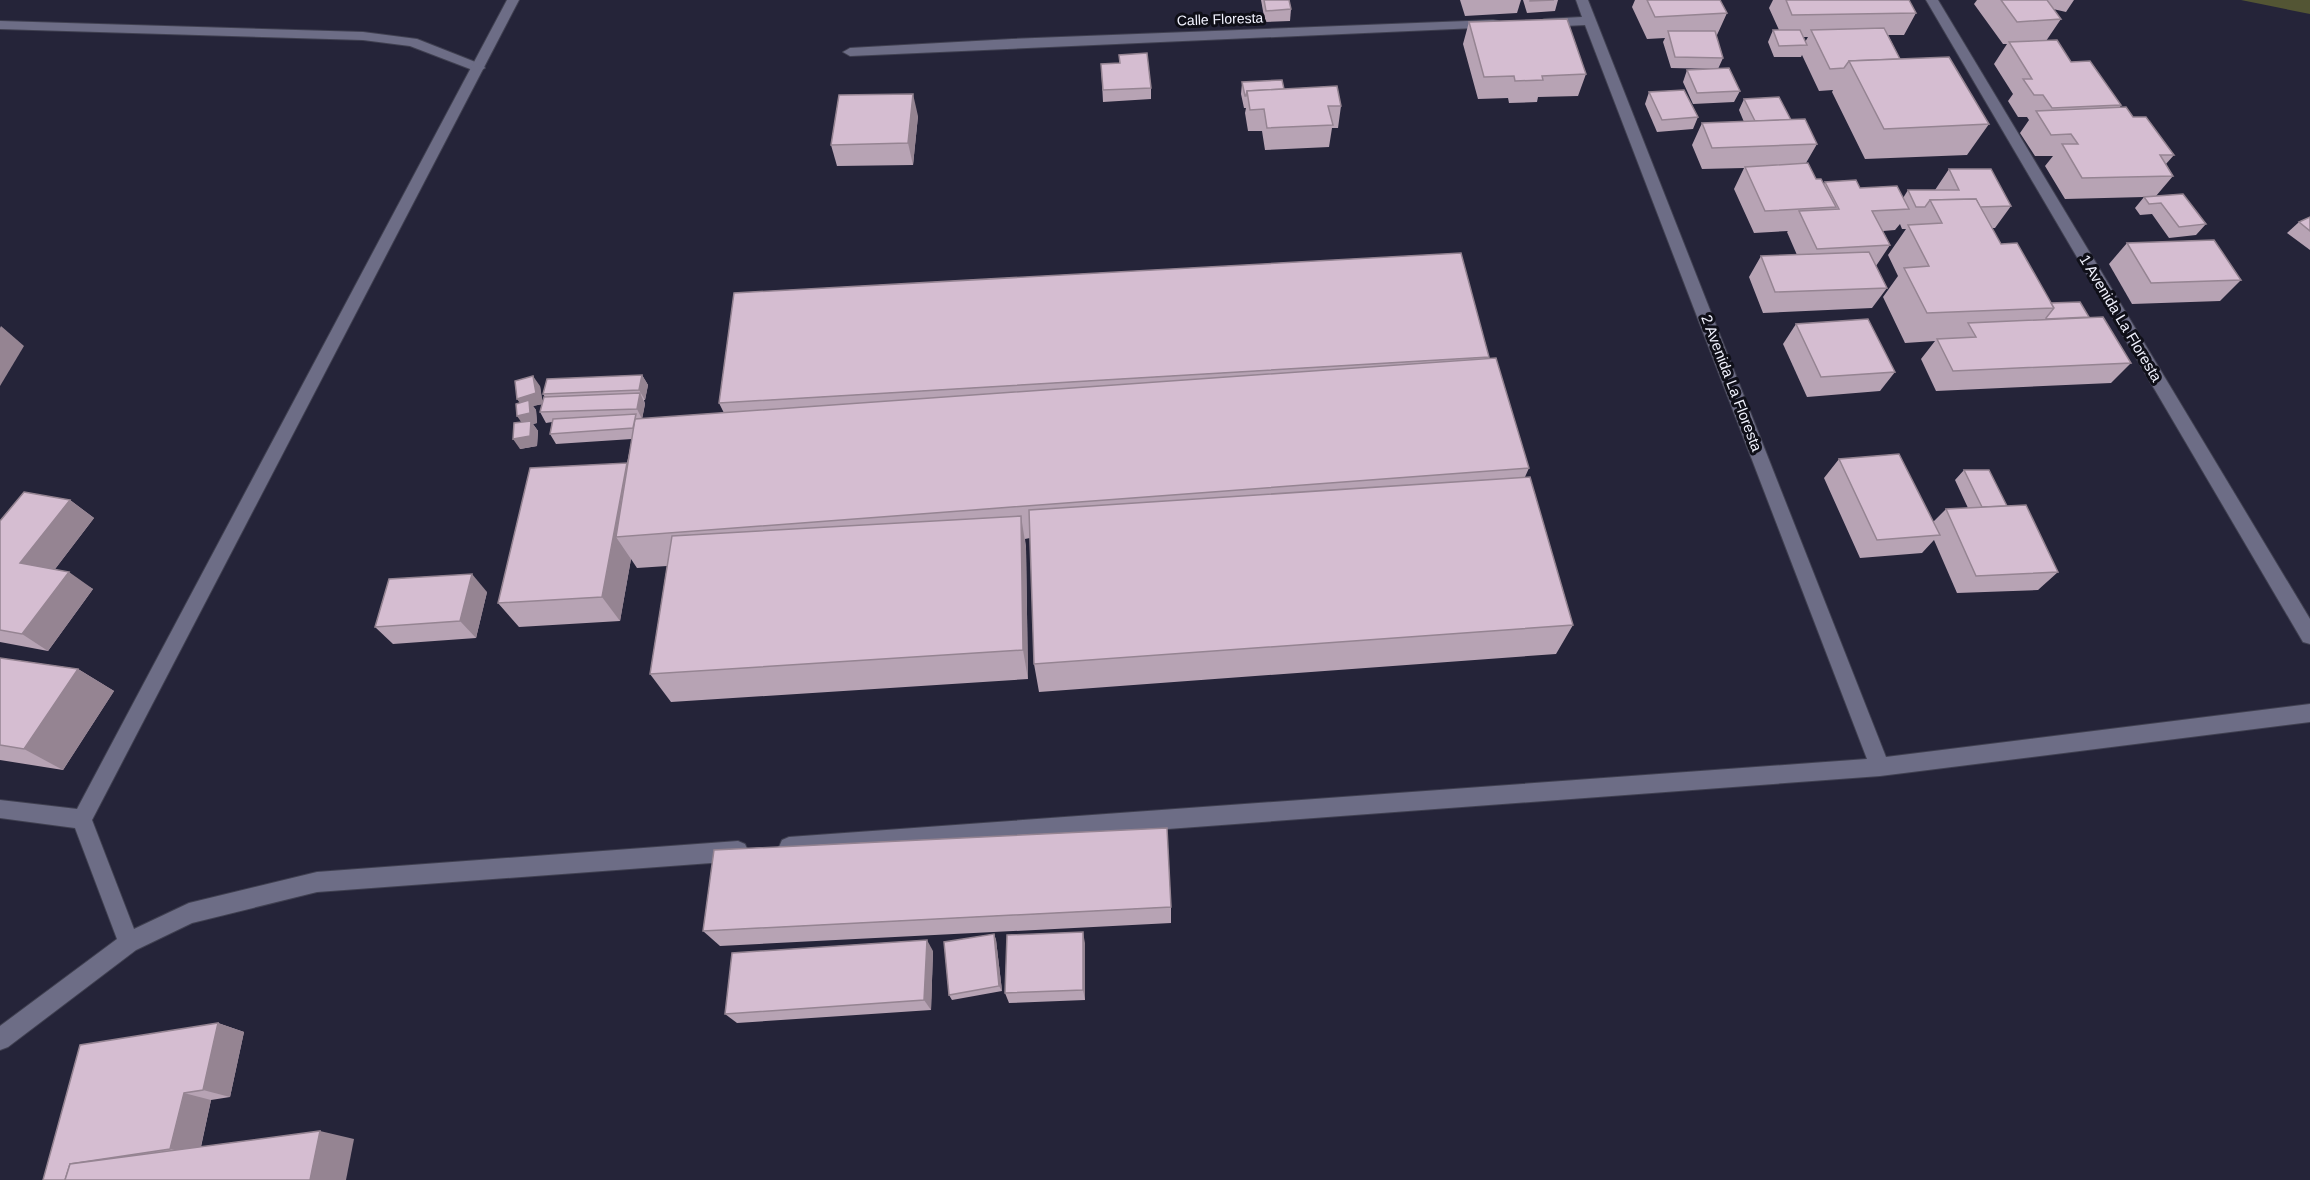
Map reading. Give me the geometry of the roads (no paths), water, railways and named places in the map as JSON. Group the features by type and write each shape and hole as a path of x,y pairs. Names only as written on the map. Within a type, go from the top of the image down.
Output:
{"street":[{"path":"129,943 82,819 513,0"},
{"name":"2 Avenida La Floresta","path":"1582,0 1881,767"},
{"name":"1 Avenida La Floresta","path":"1932,0 2310,636"},
{"path":"1533,23 1590,21"},
{"name":"Calle Floresta","path":"850,52 1012,43 1510,24"},
{"path":"0,25 363,36 412,42 477,68"},
{"path":"0,1039 129,943 189,914 317,882 1881,767 2310,713"},
{"path":"0,809 82,819"}]}
